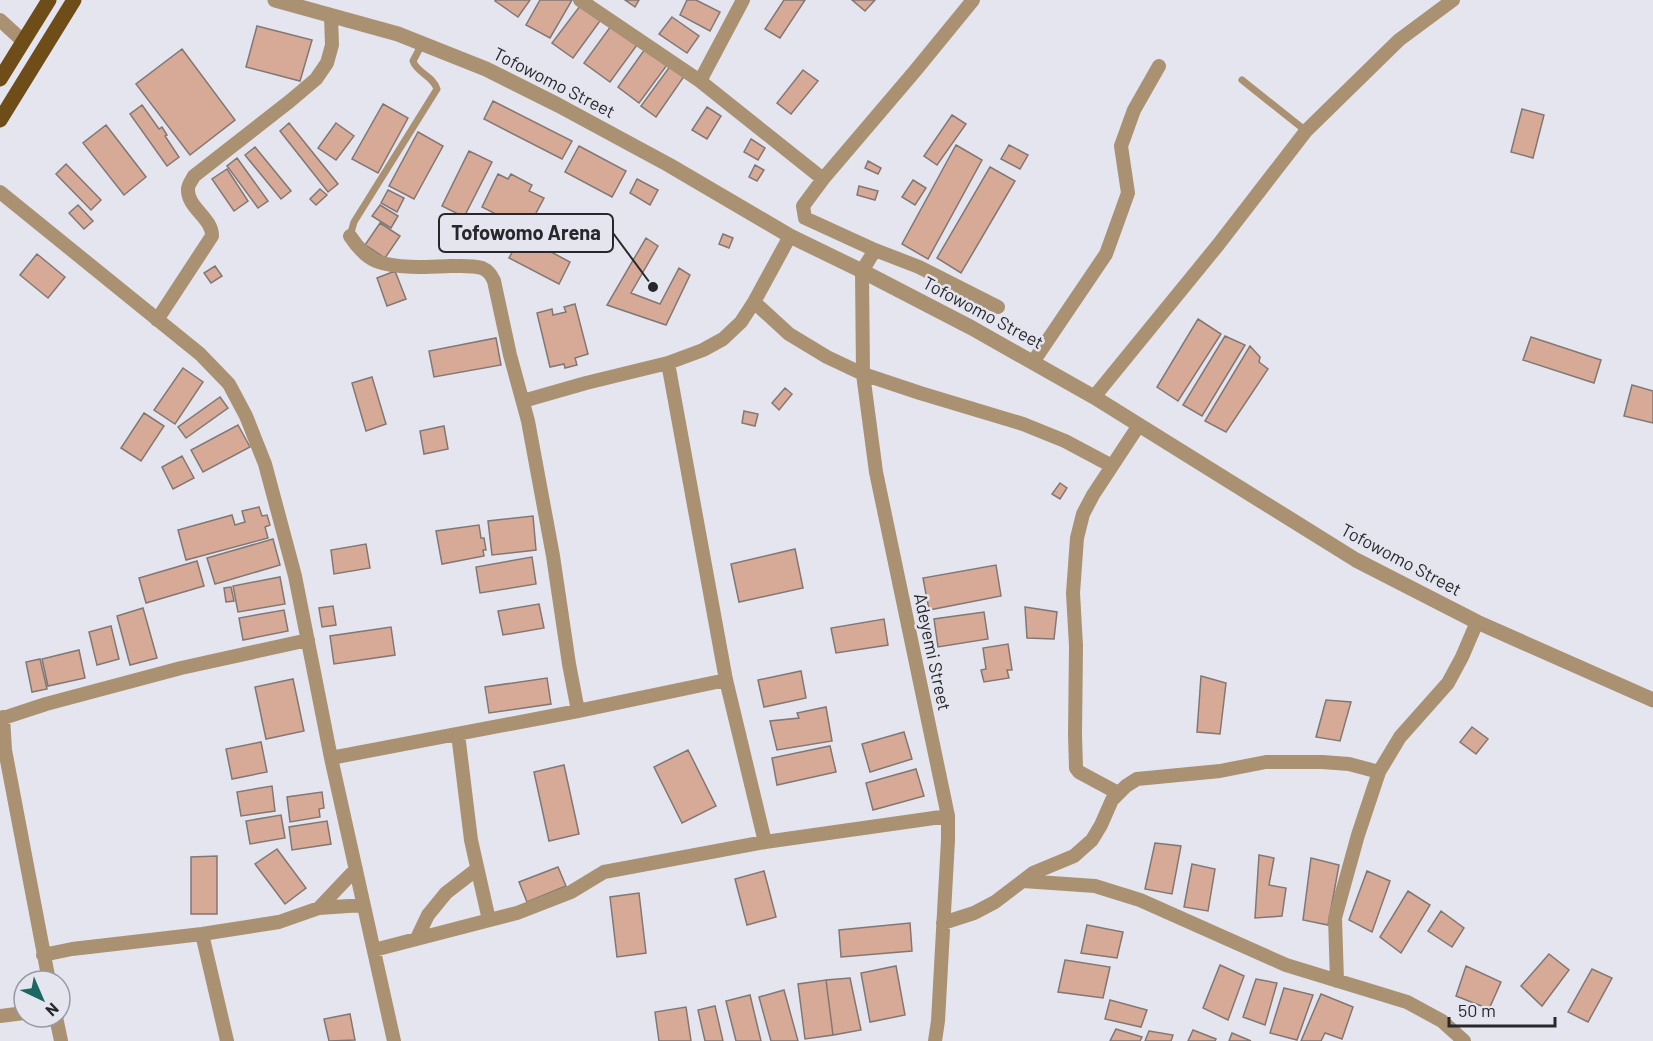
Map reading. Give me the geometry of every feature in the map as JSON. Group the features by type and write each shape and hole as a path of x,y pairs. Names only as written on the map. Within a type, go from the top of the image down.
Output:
{"main road":[{"path":"0,79 49,0"},
{"path":"0,120 75,0"}],"street":[{"name":"Tofowomo Street","path":"275,0 398,34 486,69 558,105 669,165 790,236 972,328 1033,362 1094,397 1356,560 1477,622 1653,700"},
{"path":"580,0 700,81 823,179"},
{"path":"700,81 743,0"},
{"path":"973,0 823,179 803,206 803,213 805,218 919,267 998,307"},
{"path":"1094,397 1306,131 1399,40 1452,0"},
{"path":"157,320 212,236 212,228 191,201 188,188 194,176 316,79 327,63 332,45 331,15"},
{"path":"0,20 23,41"},
{"path":"1033,362 1106,254 1128,193 1121,146 1134,110 1159,66"},
{"path":"0,192 200,354 229,384 246,416 265,465 295,576 331,758 394,1041"},
{"path":"350,236 355,244 374,261 420,267 471,266 484,268 490,273 498,292 510,355 523,401 553,556 578,711"},
{"path":"523,401 668,363 704,350 723,339 741,322 790,236"},
{"path":"862,271 875,250"},
{"name":"Adeyemi Street","path":"862,271 864,374 876,472 948,816 938,1021 935,1041"},
{"path":"754,302 789,334 827,357 864,374 1023,424 1065,441 1112,466"},
{"path":"668,363 726,680 765,843"},
{"path":"1118,793 1079,772 1077,768 1073,593 1077,538 1083,514 1139,425"},
{"path":"1337,981 1335,918 1358,835 1380,772 1400,737 1449,683 1477,622"},
{"path":"46,969 5,750 2,718 181,668 308,640"},
{"path":"331,758 726,680"},
{"path":"458,734 471,840 489,920"},
{"path":"943,922 974,913 995,902 1033,873 1074,856 1092,840 1112,800 1137,779 1220,771 1266,762 1349,764 1380,772"},
{"path":"374,950 518,913 571,892 604,872 765,843 948,816"},
{"path":"319,908 356,869"},
{"path":"417,938 428,915 446,892 477,869"},
{"path":"1023,881 1095,886 1140,900 1286,965 1407,1002 1442,1021 1464,1041"},
{"path":"43,955 72,949 202,934 279,922 319,908 363,905"},
{"path":"202,934 227,1041"}],"lane":[{"path":"350,236 354,222 437,89 431,79 414,66 413,61 422,44"},
{"path":"1242,80 1306,131"}],"building":[{"path":"496,0 530,0 518,17"},
{"path":"540,0 572,0 550,38 526,25"},
{"path":"625,0 639,0 635,7"},
{"path":"687,0 696,0 720,12 710,31 680,15"},
{"path":"784,0 805,0 780,38 765,29"},
{"path":"852,0 875,0 865,11"},
{"path":"580,6 600,21 573,58 552,43"},
{"path":"672,17 699,36 687,53 659,34"},
{"path":"257,26 312,40 300,81 246,67"},
{"path":"611,26 637,45 610,82 584,63"},
{"path":"182,49 235,120 190,155 136,84"},
{"path":"645,49 667,65 639,103 618,87"},
{"path":"671,65 685,75 656,117 641,106"},
{"path":"803,70 818,81 791,114 777,103"},
{"path":"493,101 572,141 562,159 484,119"},
{"path":"383,104 408,118 378,173 352,159"},
{"path":"142,105 159,129 162,127 167,135 165,136 179,157 167,166 130,114"},
{"path":"707,107 721,116 707,139 692,130"},
{"path":"1522,109 1544,115 1533,158 1511,152"},
{"path":"952,115 966,124 937,165 924,156"},
{"path":"289,123 338,184 328,192 280,131"},
{"path":"336,123 354,136 336,160 318,148"},
{"path":"106,125 146,177 124,195 83,143"},
{"path":"418,132 443,146 414,199 389,186"},
{"path":"751,139 765,148 758,160 744,152"},
{"path":"956,145 982,160 928,259 902,244"},
{"path":"1009,145 1028,155 1020,169 1001,159"},
{"path":"579,146 626,171 612,197 565,172"},
{"path":"255,147 291,191 281,199 245,155"},
{"path":"469,151 492,162 464,217 442,206"},
{"path":"237,158 268,201 258,208 227,166"},
{"path":"868,161 881,168 878,174 865,168"},
{"path":"66,164 101,200 91,210 56,174"},
{"path":"755,165 764,170 757,181 749,177"},
{"path":"990,167 1015,181 961,273 937,258"},
{"path":"227,169 248,201 234,211 212,179"},
{"path":"498,174 508,179 511,174 532,185 529,191 544,198 527,230 482,207"},
{"path":"637,179 658,190 650,205 630,193"},
{"path":"913,180 926,188 915,205 902,197"},
{"path":"859,186 878,191 875,200 857,195"},
{"path":"320,189 327,195 316,205 310,199"},
{"path":"388,190 404,198 397,212 381,203"},
{"path":"78,205 93,221 84,229 69,213"},
{"path":"380,205 398,216 391,228 372,216"},
{"path":"380,223 400,236 385,258 365,245"},
{"path":"723,234 733,238 729,248 719,244"},
{"path":"521,236 570,262 559,284 509,258"},
{"path":"646,238 658,246 631,293 660,304 679,268 690,275 666,325 607,305"},
{"path":"37,254 65,277 48,298 20,275"},
{"path":"215,266 222,276 211,283 204,273"},
{"path":"395,271 406,299 387,306 377,278"},
{"path":"575,304 588,354 575,358 577,365 565,368 564,364 550,367 537,313 552,309 553,315 566,312 564,307"},
{"path":"1198,319 1221,334 1178,401 1157,387"},
{"path":"1225,336 1245,345 1202,416 1183,405"},
{"path":"1531,337 1601,360 1594,383 1523,360"},
{"path":"496,338 501,365 434,377 429,351"},
{"path":"1250,346 1260,357 1259,362 1268,369 1226,432 1205,421"},
{"path":"183,368 203,382 175,424 154,410"},
{"path":"372,377 386,424 366,431 352,383"},
{"path":"1632,385 1653,391 1653,423 1624,416"},
{"path":"785,388 792,394 779,410 772,403"},
{"path":"220,397 228,408 186,438 178,427"},
{"path":"744,411 758,414 755,426 742,423"},
{"path":"144,413 164,426 141,461 121,448"},
{"path":"238,425 250,447 203,472 191,450"},
{"path":"444,426 448,449 424,454 420,431"},
{"path":"182,456 194,478 173,489 162,467"},
{"path":"1060,483 1067,488 1060,499 1052,494"},
{"path":"259,507 262,516 267,515 270,525 265,527 268,538 186,560 178,530 232,515 235,525 245,522 242,511"},
{"path":"533,516 536,550 492,555 488,521"},
{"path":"479,525 486,550 483,550 484,556 442,564 436,531"},
{"path":"273,539 280,565 215,584 207,558"},
{"path":"366,544 370,568 334,574 331,550"},
{"path":"795,549 803,588 739,602 731,564"},
{"path":"532,557 536,584 480,593 476,567"},
{"path":"197,561 204,586 146,603 139,578"},
{"path":"996,565 1001,596 929,610 923,578"},
{"path":"280,577 285,604 238,612 233,586"},
{"path":"231,587 234,601 226,602 224,588"},
{"path":"539,604 544,628 503,635 498,611"},
{"path":"333,606 336,625 322,627 319,608"},
{"path":"1025,607 1057,612 1054,639 1027,638"},
{"path":"143,608 157,658 130,665 117,616"},
{"path":"284,610 288,631 243,640 239,618"},
{"path":"984,612 988,639 938,647 934,619"},
{"path":"884,619 888,645 836,653 831,628"},
{"path":"111,626 119,659 97,665 89,632"},
{"path":"391,627 395,655 334,664 330,636"},
{"path":"1008,644 1012,670 1007,670 1009,678 984,682 981,670 986,669 983,648"},
{"path":"79,650 85,678 48,686 42,659"},
{"path":"40,659 47,689 32,692 26,662"},
{"path":"801,671 806,698 764,707 758,680"},
{"path":"1201,676 1226,683 1220,734 1197,732"},
{"path":"547,678 551,704 489,713 485,687"},
{"path":"293,679 304,731 266,739 255,687"},
{"path":"1326,700 1351,702 1340,741 1316,737"},
{"path":"826,707 832,741 777,750 770,721 799,718 797,713"},
{"path":"1472,727 1488,739 1476,754 1460,742"},
{"path":"904,732 912,759 870,772 862,744"},
{"path":"261,742 267,772 232,779 226,749"},
{"path":"830,746 836,772 777,785 772,758"},
{"path":"688,750 716,806 682,823 654,767"},
{"path":"564,765 579,834 549,841 534,772"},
{"path":"916,769 924,796 873,810 866,783"},
{"path":"272,786 275,811 241,816 237,792"},
{"path":"322,792 324,808 319,809 320,817 290,822 287,797"},
{"path":"281,815 285,838 250,844 246,821"},
{"path":"327,821 331,844 292,850 289,827"},
{"path":"1155,843 1181,846 1172,894 1145,889"},
{"path":"277,849 306,888 285,904 255,864"},
{"path":"1259,855 1274,858 1269,885 1286,888 1282,916 1255,918"},
{"path":"217,856 217,914 191,914 191,857"},
{"path":"1311,858 1339,865 1328,925 1303,920"},
{"path":"1192,864 1215,869 1208,911 1184,907"},
{"path":"558,867 566,886 527,902 519,882"},
{"path":"764,871 776,917 747,925 735,879"},
{"path":"1367,871 1390,881 1372,932 1349,920"},
{"path":"1408,891 1430,905 1401,953 1380,937"},
{"path":"639,893 646,953 617,957 610,897"},
{"path":"1441,911 1464,928 1452,947 1428,931"},
{"path":"910,923 912,951 841,957 839,930"},
{"path":"1087,925 1123,932 1117,958 1081,953"},
{"path":"1549,954 1569,970 1542,1006 1521,986"},
{"path":"1065,960 1110,967 1103,998 1058,992"},
{"path":"1220,965 1244,976 1228,1020 1203,1008"},
{"path":"896,966 905,1015 870,1022 861,973"},
{"path":"1466,966 1501,982 1489,1009 1456,996"},
{"path":"1592,969 1612,978 1588,1022 1568,1012"},
{"path":"850,978 861,1030 833,1035 826,980"},
{"path":"1256,979 1277,983 1265,1025 1243,1017"},
{"path":"826,980 833,1035 805,1039 798,984"},
{"path":"1284,988 1313,995 1297,1040 1270,1033"},
{"path":"784,990 798,1041 771,1041 759,997"},
{"path":"1321,994 1353,1007 1342,1039 1325,1033 1321,1041 1301,1041"},
{"path":"750,995 761,1041 736,1041 726,1001"},
{"path":"1110,1000 1147,1010 1141,1027 1105,1019"},
{"path":"715,1006 723,1041 705,1041 698,1010"},
{"path":"686,1007 691,1041 659,1041 655,1012"},
{"path":"350,1014 355,1040 329,1041 324,1019"},
{"path":"1116,1029 1142,1037 1140,1041 1110,1041"},
{"path":"1193,1030 1216,1039 1215,1041 1188,1041"},
{"path":"1149,1031 1173,1035 1171,1041 1145,1041"},
{"path":"1232,1033 1251,1041 1229,1041"}],"place":[{"name":"Tofowomo Arena","path":"653,287"}]}
